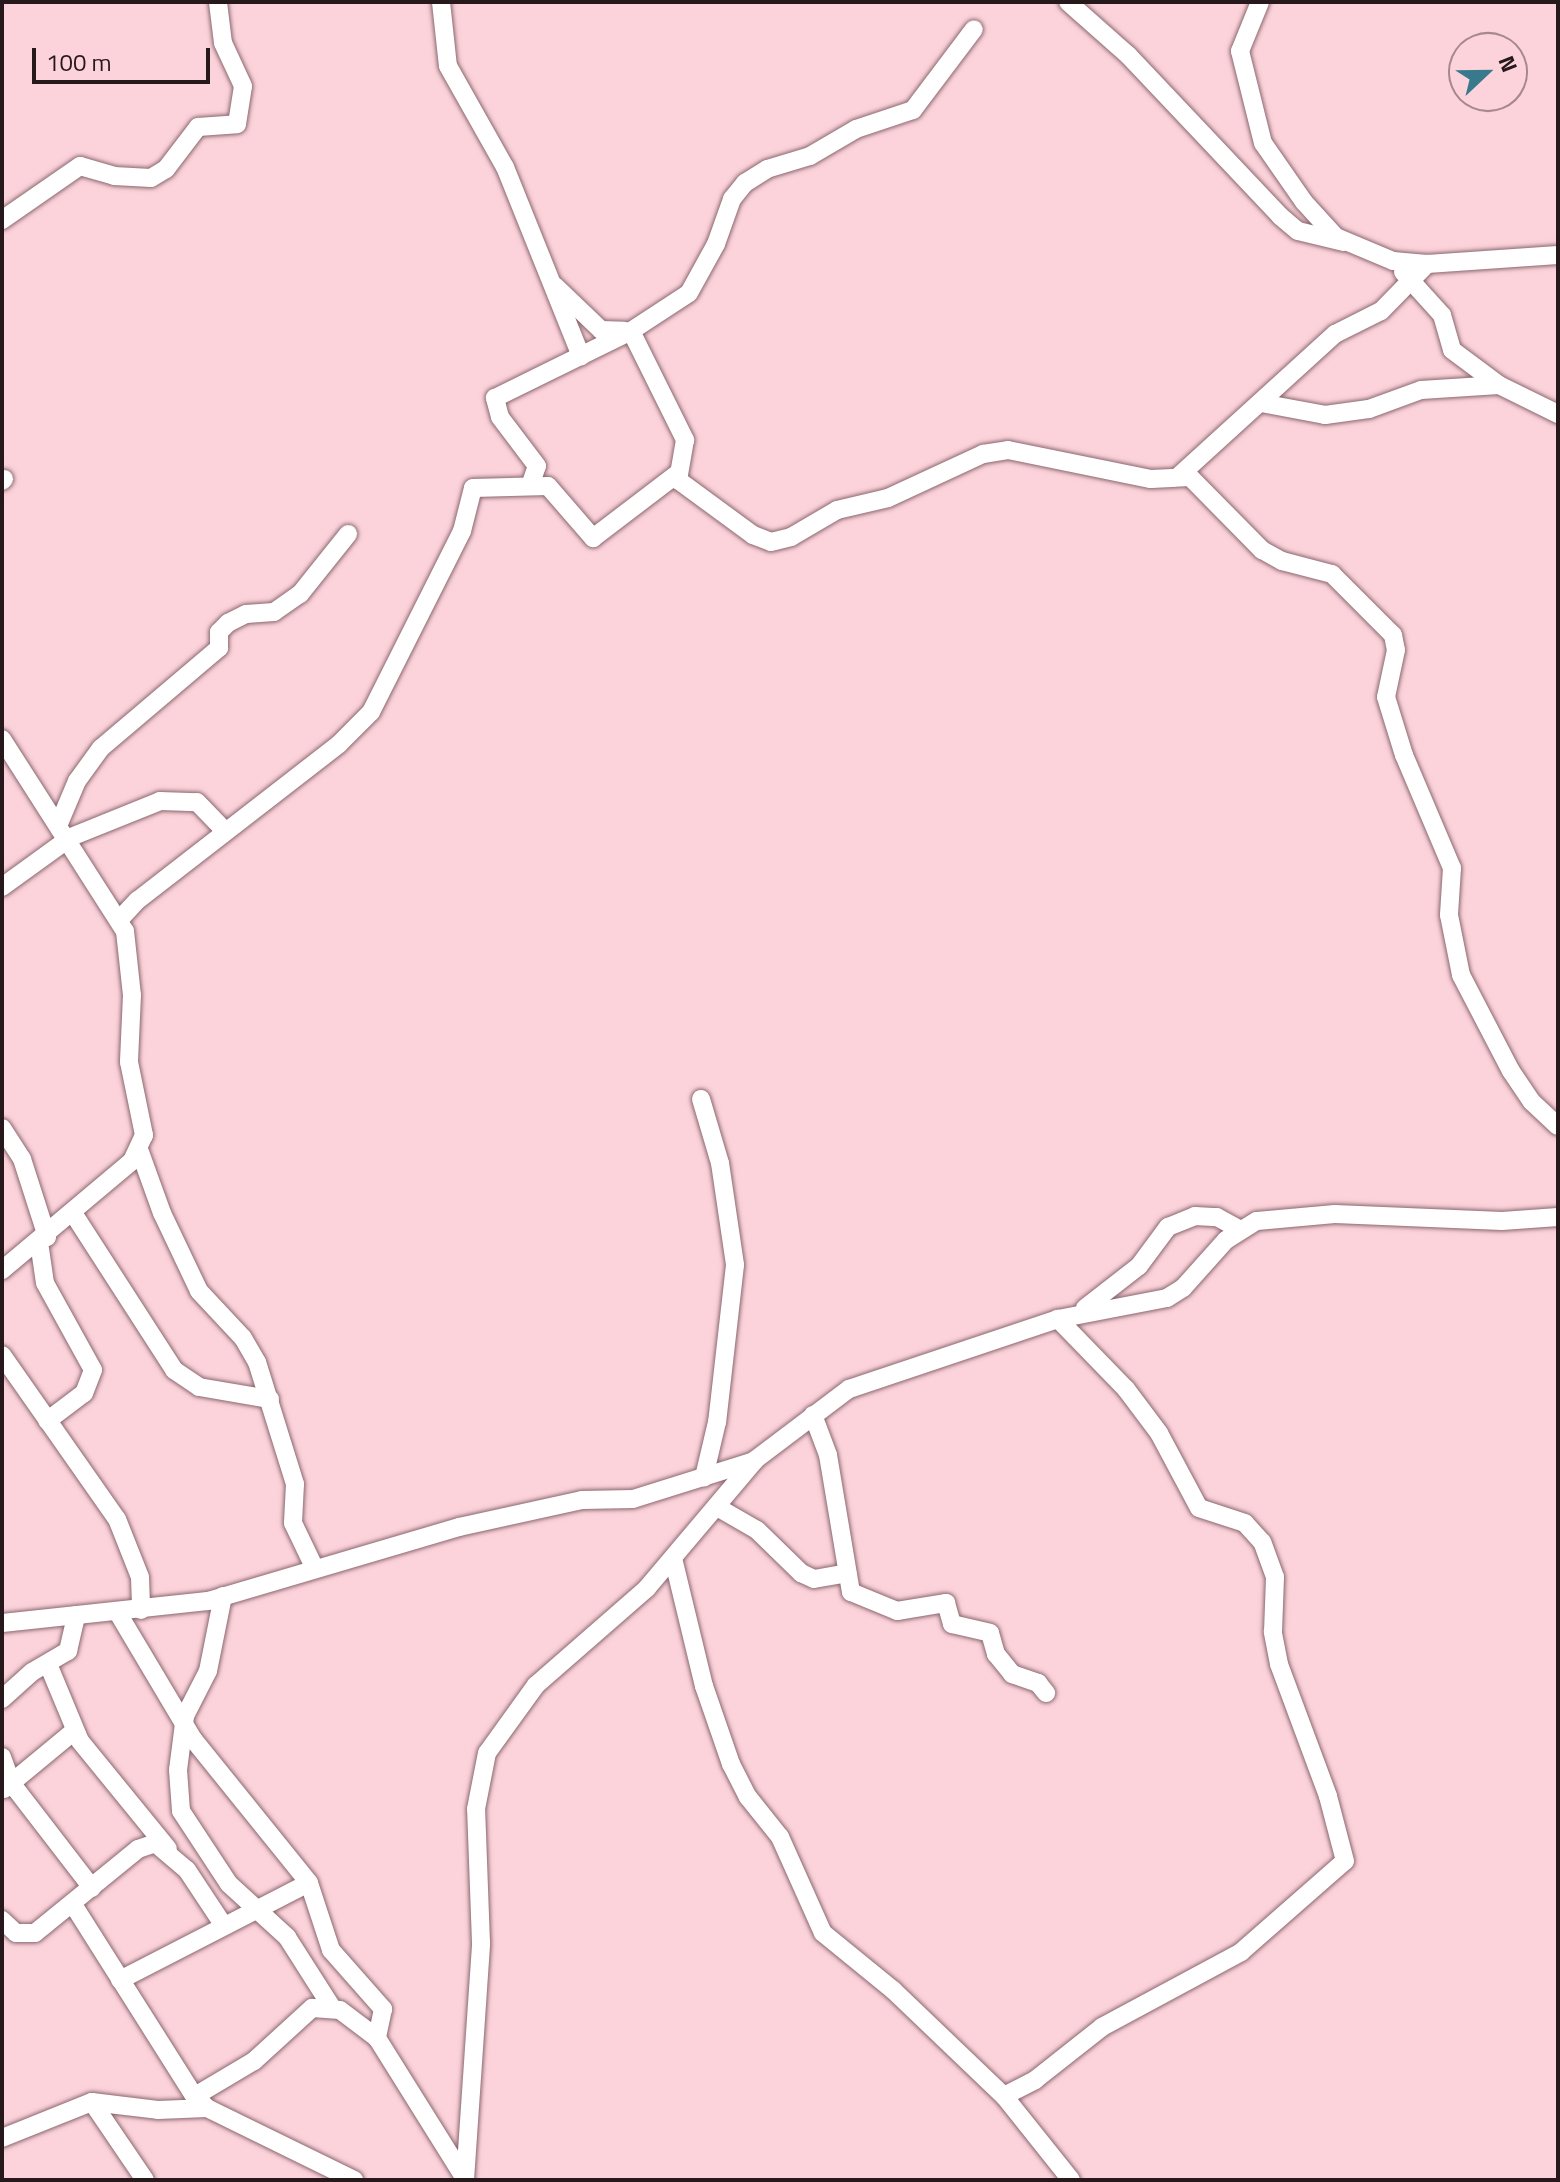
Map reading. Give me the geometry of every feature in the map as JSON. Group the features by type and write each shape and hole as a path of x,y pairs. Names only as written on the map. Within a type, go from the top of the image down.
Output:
{"street":[{"path":"2,220 80,166 114,176 151,178 166,169 198,127 237,124 243,86 223,43 218,2"},
{"path":"441,2 448,66 505,167 581,356"},
{"path":"1068,2 1128,55 1280,216 1298,231 1344,242 1393,261 1427,264 1558,255"},
{"path":"1260,2 1240,51 1263,143 1304,202 1344,242"},
{"path":"530,486 537,466 500,417 495,398 629,332 689,293 716,244 725,212 745,183 767,169 810,156 856,129 913,110 974,29"},
{"path":"1393,261 1442,315 1452,350 1499,385 1558,414"},
{"path":"677,474 685,486 771,542 791,537 837,510 888,498 983,454 1008,450 1151,479 1180,475 1335,334 1381,311 1427,264"},
{"path":"555,286 601,330 629,332"},
{"path":"120,919 225,831 339,744 371,712 462,531 469,492 488,485 551,488 593,538 677,474 686,456 681,428 629,332"},
{"path":"1261,403 1325,415 1369,409 1421,390 1499,385"},
{"path":"1180,475 1200,485 1262,550 1282,561 1332,574 1393,635 1396,650 1386,697 1404,755 1452,868 1449,915 1461,975 1511,1071 1532,1102 1558,1126"},
{"path":"63,833 77,781 101,748 219,648 219,632 228,623 246,614 274,612 300,594 348,534"},
{"path":"2,739 120,919 132,995 129,1062 144,1135 140,1152 162,1213 199,1291 243,1338 270,1399 295,1484 293,1523 315,1569"},
{"path":"2,887 63,833 174,798 207,808 225,831"},
{"path":"701,1099 720,1163 735,1265 711,1475"},
{"path":"2,1128 22,1159 43,1240 45,1283 93,1370 84,1393 47,1421"},
{"path":"2,1270 43,1240 140,1152"},
{"path":"73,1213 174,1370 199,1387 270,1399"},
{"path":"465,2180 481,1943 476,1809 487,1753 536,1685 638,1596 755,1460 849,1389 1079,1312 1167,1298 1239,1229 1301,1215 1502,1221 1558,1217"},
{"path":"1079,1312 1139,1266 1168,1227 1195,1216 1217,1217 1239,1229"},
{"path":"1004,2096 1054,2067 1102,2027 1241,1952 1345,1861 1328,1796 1279,1664 1273,1632 1275,1577 1262,1542 1253,1527 1199,1508 1159,1433 1126,1389 1058,1319"},
{"path":"2,1356 117,1519 140,1577 141,1610"},
{"path":"813,1415 827,1447 851,1592 897,1611 946,1603 952,1624 993,1635 996,1654 1012,1674 1038,1683 1046,1693"},
{"path":"2,1623 118,1613 223,1596 459,1527 582,1500 633,1499 755,1460"},
{"path":"711,1475 730,1491"},
{"path":"717,1507 757,1530 801,1573 814,1579 847,1573"},
{"path":"673,1558 704,1686 731,1764 748,1797 780,1837 823,1933 893,1990 1004,2096 1071,2180"},
{"path":"223,1596 208,1671 185,1721 178,1770 181,1811 229,1884 287,1937 331,2006 377,2038 465,2180"},
{"path":"118,1613 193,1739 309,1883 331,1950 383,2009 377,2038"},
{"path":"2,1699 68,1651 76,1615"},
{"path":"48,1664 74,1731 168,1849 224,1926"},
{"path":"7,1787 74,1731"},
{"path":"2,1757 7,1787 92,1888"},
{"path":"2,1920 16,1933 29,1935 74,1906 147,1844 168,1849"},
{"path":"120,1980 309,1883"},
{"path":"74,1906 201,2102 324,2174 354,2180"},
{"path":"2,2138 92,2102 158,2110 201,2102 254,2061 312,2008 331,2006"},
{"path":"92,2102 145,2180"}]}
